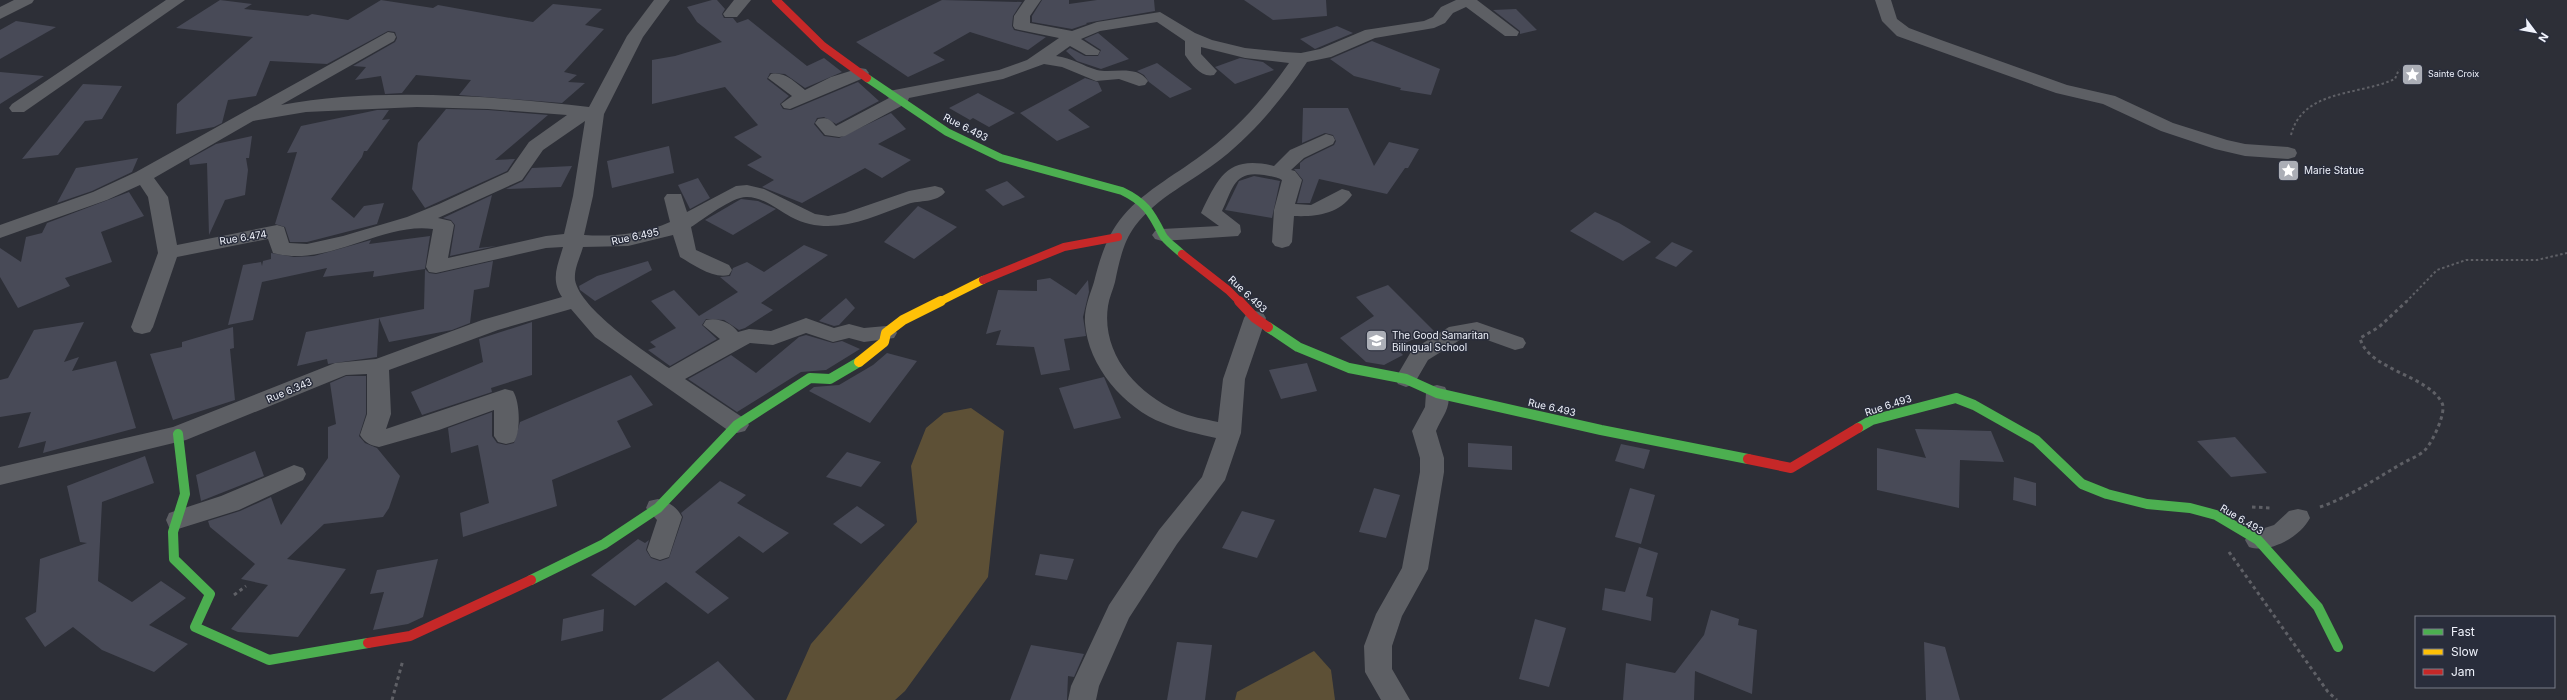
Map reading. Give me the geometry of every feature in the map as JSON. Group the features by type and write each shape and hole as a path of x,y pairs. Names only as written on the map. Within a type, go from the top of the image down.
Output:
{"street":[{"path":"0,14 26,0"},
{"path":"18,108 177,0"},
{"path":"662,0 635,36 595,114 583,196 573,240 573,248 566,266 565,280 570,294 603,332 737,425"},
{"path":"730,14 743,0"},
{"name":"Rue 6.493","path":"776,0 823,46 947,132 1001,158 1122,191 1139,199 1146,206 1158,224 1162,234 1178,251 1228,290 1255,318 1305,350 1349,368 1406,379 1437,393 1600,430 1791,468 1872,420 1956,398 1974,404 2036,440 2082,484 2107,494 2147,504 2190,508 2216,515 2258,540 2318,607 2338,647"},
{"path":"1032,0 1022,16 1021,26 1035,27 1071,38 1092,51"},
{"path":"1884,0 1890,21 1903,32 2062,89 2109,100 2167,127 2245,150 2288,153"},
{"path":"824,123 831,131 839,132 898,97 920,88 980,80 1033,64 1071,38 1159,8 1169,27 1198,41 1277,57 1301,58 1325,53 1371,34 1428,26 1439,20 1447,10 1467,1 1511,32"},
{"path":"0,232 100,196 143,176 253,116 388,37"},
{"path":"1198,41 1192,44 1193,55 1208,71"},
{"path":"1229,433 1164,415 1140,401 1107,362 1099,342 1097,305 1102,291 1106,268 1118,237 1129,220 1216,153 1260,110 1286,80 1301,58"},
{"path":"1042,59 1066,62 1096,76 1121,74 1139,82"},
{"path":"777,78 796,100 860,73"},
{"path":"253,116 312,106 449,102 529,105 595,114"},
{"name":"Rue 6.474","path":"168,252 209,242 244,239 277,231 280,249 307,250 347,241 414,221 516,176 536,146 575,118 595,114"},
{"path":"1278,172 1297,154 1326,140"},
{"path":"1162,234 1231,232 1230,225 1211,213 1228,179 1236,170 1245,167 1278,172 1288,175 1292,180 1284,210 1282,242"},
{"path":"142,327 168,252 158,197 143,176"},
{"name":"Rue 6.495","path":"414,221 424,224 444,225 436,267 546,242 573,240 599,243 620,240 680,225 736,192 746,189 765,196 799,214 821,221 837,220 908,198 924,197 935,192"},
{"path":"1284,210 1316,211 1323,205 1336,202 1342,195"},
{"path":"674,198 687,253 722,270"},
{"path":"668,378 732,342 749,336 773,338 806,326 833,335 850,331 864,335 886,333 903,320 1021,264 1088,242 1118,237"},
{"name":"Rue 6.343","path":"0,476 178,434 343,368 378,366 490,325 576,300"},
{"path":"1082,700 1085,686 1118,613 1168,537 1213,480 1229,433 1234,380 1255,318"},
{"path":"714,325 728,334 732,342"},
{"path":"1406,379 1420,356 1427,349 1462,330 1477,329 1515,343"},
{"path":"178,434 185,494 173,532 174,559 210,594 195,627 269,660 410,636 486,602 604,544 658,508 737,425 810,378 830,379 864,359 884,342 886,333"},
{"path":"378,366 379,414 372,435 374,438 379,439 431,424 506,397 506,436"},
{"path":"1396,700 1379,672 1376,663 1378,646 1389,614 1415,570 1423,514 1430,492 1432,472 1432,458 1424,431 1437,407 1439,397 1437,393"},
{"path":"178,520 230,503 294,474"},
{"path":"658,508 670,516 660,550"},
{"path":"2258,540 2283,532 2308,513"}],"path":[{"path":"2288,153 2292,128 2298,115 2311,105 2331,96 2351,94 2390,82 2395,79 2400,69"},
{"path":"2308,513 2343,499 2425,450 2444,414 2442,403 2427,388 2382,362 2362,346 2360,338 2394,316 2437,270 2466,260 2537,260 2567,253"},
{"path":"2216,515 2236,508 2273,509"},
{"path":"2228,551 2328,692 2337,700"},
{"path":"392,700 410,636"}],"shaded area":[{"path":"971,408 1004,431 988,577 905,691 895,700 786,700 811,644 917,522 911,466 926,428 944,413"},
{"path":"1314,651 1331,670 1335,700 1235,700 1237,692"}],"building":[{"path":"220,0 252,4 244,9 308,16 312,14 348,20 381,0 433,8 438,5 533,22 553,4 602,9 585,25 604,29 564,72 577,75 568,82 585,83 562,103 459,95 471,80 416,75 402,93 385,94 381,76 355,80 366,67 353,66 395,42 397,38 395,32 388,31 327,64 270,61 256,96 228,100 222,123 214,127 176,134 177,104 253,37 176,28"},
{"path":"717,0 725,9 722,14 724,18 733,18 737,23 748,19 807,66 824,58 842,72 805,88 785,74 770,73 767,79 789,96 780,104 783,109 791,110 858,82 879,101 836,124 824,117 817,118 814,124 824,136 839,138 891,113 906,129 878,144 911,160 882,178 865,168 802,203 762,187 774,180 747,165 762,157 734,137 758,125 725,87 652,104 652,60 675,56 722,42 697,22 687,7"},
{"path":"942,0 1022,2 1013,16 1012,26 1014,30 1046,37 1028,50 970,32 933,53 945,60 908,77 856,42"},
{"path":"1042,0 1069,0 1069,4 1097,0 1154,0 1155,11 1086,23 1087,24 1072,29 1032,22 1032,16"},
{"path":"1244,0 1326,0 1327,16 1273,20"},
{"path":"1516,9 1537,30 1520,34 1520,31 1493,10"},
{"path":"16,21 56,27 0,59 0,30"},
{"path":"1337,26 1353,33 1315,49 1300,39"},
{"path":"1098,33 1129,59 1101,69 1077,61 1066,51 1070,48 1085,56 1098,56 1101,50 1084,39"},
{"path":"1372,41 1440,69 1431,95 1400,90 1401,88 1354,76 1330,59"},
{"path":"1240,58 1263,62 1274,70 1235,84 1215,67"},
{"path":"1157,63 1192,89 1170,98 1149,82 1144,75 1137,71"},
{"path":"0,72 44,76 0,104"},
{"path":"1085,78 1098,82 1102,91 1068,110 1090,127 1057,141 1020,113"},
{"path":"83,84 122,86 102,119 85,121 58,155 22,159"},
{"path":"978,93 1015,113 989,127 973,118 970,120 949,108"},
{"path":"1303,108 1348,108 1374,166 1389,142 1419,149 1408,168 1405,168 1387,194 1319,179 1310,203 1297,203 1303,180 1294,169 1300,169 1300,163 1305,159 1334,145 1336,141 1333,135 1325,133 1302,143"},
{"path":"446,109 488,110 548,115 495,160 515,159 507,171 425,208 412,189 418,143"},
{"path":"377,110 389,110 382,120 390,119 367,151 364,151 362,157 331,199 354,218 364,206 384,203 377,224 307,242 290,242 285,227 275,224 297,152 287,153 301,126"},
{"path":"252,136 249,158 246,158 248,170 245,195 225,200 209,235 207,163 190,165 189,159 216,144"},
{"path":"669,146 674,173 612,188 607,161"},
{"path":"138,158 132,172 92,191 57,203 76,168"},
{"path":"572,166 561,187 506,189 523,181 532,168"},
{"path":"1254,176 1280,181 1272,218 1225,210 1239,181"},
{"path":"698,178 710,198 690,209 678,185"},
{"path":"1007,181 1025,197 1003,206 985,190"},
{"path":"129,192 144,216 101,232 112,262 65,278 70,286 18,308 0,277 0,248 21,262 26,237 42,233 47,223"},
{"path":"492,195 479,248 496,246 450,256 455,225 451,220 443,218"},
{"path":"741,199 758,201 776,209 733,235 705,220"},
{"path":"918,206 957,227 914,259 884,242"},
{"path":"1595,212 1619,223 1651,242 1623,261 1570,231"},
{"path":"430,236 425,269 373,277 374,271 323,277 327,268 262,282 253,320 228,325 243,265 261,262 262,266 263,261 271,259 271,253 294,257 314,256 371,240 369,244"},
{"path":"1672,242 1693,251 1676,267 1655,258"},
{"path":"804,245 828,255 761,303 773,310 745,328 739,330 724,320 706,319 702,325 717,339 670,366 648,350 656,347 650,342 676,328 651,301 674,290 699,316 738,292 720,277 730,276 733,268 747,262 764,272"},
{"path":"493,261 489,287 474,290 470,323 452,330 389,342 379,318 377,357 328,364 327,359 297,366 306,332 424,309 425,269 429,273 436,274"},
{"path":"648,261 652,270 595,301 580,290 579,286 597,276"},
{"path":"1050,278 1076,295 1088,280 1089,292 1083,317 1086,336 1064,339 1070,370 1041,375 1034,347 996,345 1001,330 986,334 998,290 1037,291 1037,280"},
{"path":"1388,285 1434,331 1395,347 1403,355 1384,365 1366,362 1340,338 1374,316 1356,297"},
{"path":"846,298 855,308 839,325 834,326 819,321"},
{"path":"84,322 64,362 79,357 72,371 116,361 136,428 43,453 46,441 18,448 31,412 0,417 0,380 8,378 34,330"},
{"path":"532,322 532,375 491,388 492,392 422,415 411,392 483,362 479,339"},
{"path":"233,327 234,348 230,349 235,400 173,420 150,354 182,347 182,342"},
{"path":"806,335 833,343 842,341 860,349 826,370 801,372 737,412 688,379 731,355 756,373 799,337"},
{"path":"887,353 917,361 870,423 809,391 814,387 839,385 873,365"},
{"path":"1307,363 1317,391 1281,399 1269,370"},
{"path":"631,375 653,405 617,421 631,447 552,480 557,506 463,537 460,513 489,503 478,445 451,453 448,428 492,412 492,436 497,443 506,445 514,443 520,422"},
{"path":"346,376 366,376 366,414 359,436 365,443 377,448 400,476 389,508 383,517 324,524 287,559 346,569 298,637 238,632 231,629 268,585 241,579 255,564 210,527 208,521 240,511 271,497 281,525 328,458 328,427 336,424 330,383"},
{"path":"1104,377 1121,418 1074,429 1059,388"},
{"path":"1915,429 1991,431 2004,462 1960,460 1959,508 1877,490 1877,448 1926,458"},
{"path":"2235,437 2267,473 2231,477 2197,441"},
{"path":"1468,443 1512,446 1512,470 1468,467"},
{"path":"1621,444 1650,450 1644,469 1615,461"},
{"path":"255,451 264,476 201,501 196,475"},
{"path":"847,452 881,462 861,487 826,477"},
{"path":"145,456 154,483 102,502 98,581 132,602 161,581 186,598 149,625 188,644 154,672 102,650 73,627 45,647 25,618 36,612 40,559 87,543 80,542 67,486"},
{"path":"2014,477 2036,483 2036,506 2013,500"},
{"path":"720,481 746,495 737,503 789,533 763,553 739,536 695,572 729,598 708,614 666,582 635,606 591,575 638,539 645,543 649,540 646,550 651,558 660,561 669,558 683,517 681,513"},
{"path":"1374,488 1400,495 1386,538 1359,532"},
{"path":"1630,488 1655,495 1641,544 1615,537"},
{"path":"857,506 885,525 861,544 833,524"},
{"path":"1242,511 1275,520 1257,558 1222,548"},
{"path":"1639,547 1658,553 1646,596 1653,598 1651,621 1602,610 1605,588 1625,592"},
{"path":"1040,554 1074,559 1067,580 1035,575"},
{"path":"438,559 423,617 408,624 373,630 384,592 370,594 377,570"},
{"path":"604,609 603,631 561,641 563,619"},
{"path":"1711,610 1739,619 1738,625 1757,630 1752,694 1695,671 1694,700 1623,700 1626,663 1675,673 1704,635"},
{"path":"1535,619 1566,628 1549,687 1519,679"},
{"path":"1177,642 1212,645 1205,700 1167,700"},
{"path":"1924,642 1945,647 1960,700 1926,700"},
{"path":"1031,645 1084,654 1074,677 1068,676 1067,700 1010,700"},
{"path":"718,661 755,700 661,700"}],"traffic: fast":[{"path":"867,78 947,132 1001,158 1122,191 1139,199 1158,223 1162,235 1182,254"},
{"path":"1268,327 1298,347 1349,368 1406,379 1437,393 1601,430 1748,459"},
{"path":"531,580 604,544 658,508 737,425 810,378 830,379 859,362"},
{"path":"1858,428 1872,420 1956,398 1974,405 2036,440 2082,484 2107,494 2147,504 2190,508 2216,515 2258,540 2318,607 2338,647"},
{"path":"178,434 185,494 173,532 174,559 210,594 195,627 269,660 368,643"}],"traffic: slow":[{"path":"859,362 884,342 886,333 903,320 983,280"}],"traffic: jam":[{"path":"776,0 823,46 867,78"},
{"path":"983,280 1064,247 1118,237"},
{"path":"1182,254 1228,290 1255,318 1268,327"},
{"path":"1748,459 1791,468 1858,428"},
{"path":"368,643 410,636 531,580"}],"place":[{"name":"Sainte Croix","path":"2412,74"},
{"name":"Marie Statue","path":"2289,170"},
{"name":"The Good Samaritan Bilingual School","path":"1377,341"}]}
